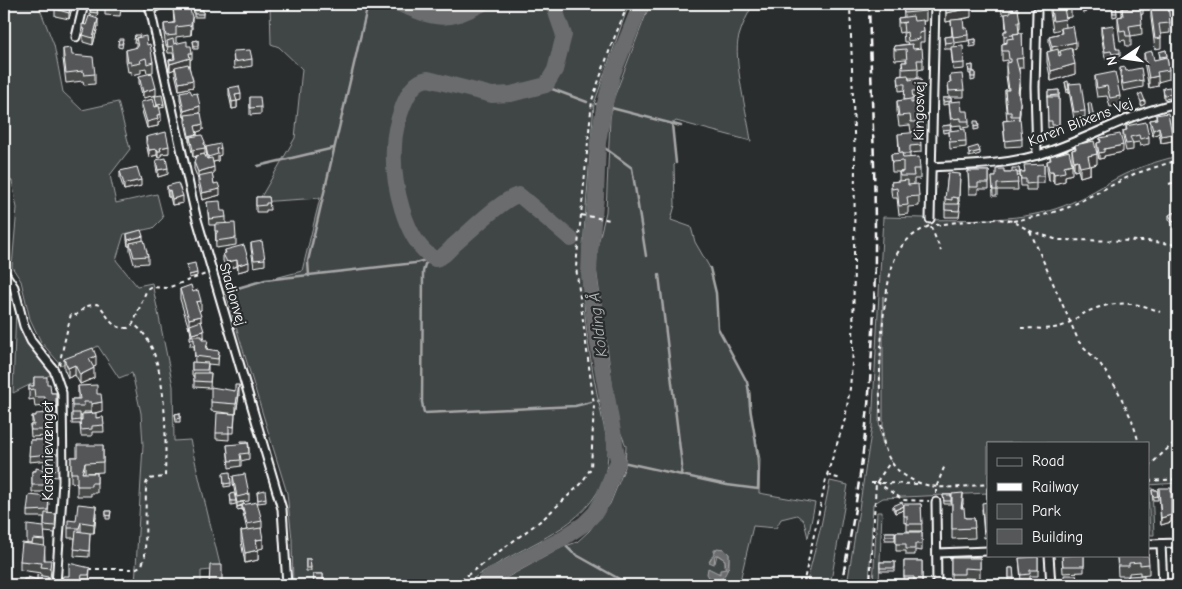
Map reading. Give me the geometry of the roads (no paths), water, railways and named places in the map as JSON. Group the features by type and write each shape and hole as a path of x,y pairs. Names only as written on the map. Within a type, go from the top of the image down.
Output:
{"street":[{"path":"76,37 84,4"},
{"name":"Stadionvej","path":"161,4 149,7 196,216 282,508 287,585"},
{"name":"Kingosvej","path":"930,222 935,4"},
{"path":"1037,12 1034,87 1037,155"},
{"name":"Karen Blixens Vej","path":"931,167 1008,161 1037,155 1061,147 1142,112 1178,103"},
{"name":"Kastanievænget","path":"4,272 14,287 24,326 31,341 54,370 62,393 64,481 56,585"},
{"path":"936,502 937,585"},
{"path":"1150,544 1178,543"},
{"path":"1161,544 1163,585"},
{"path":"937,553 987,551"},
{"path":"1049,556 1051,585"}],"waterway":[{"path":"309,276 308,261 368,4"},
{"path":"399,4 422,13 441,17 459,14 482,4"},
{"path":"553,4 564,35 555,70 546,85 511,94 492,95 428,79 419,82 407,97 397,126 394,161 395,176 402,209 408,225 424,251 435,259 445,254 504,202 519,195 571,239"},
{"name":"Kolding Å","path":"481,585 490,577 560,540 584,524 595,513 602,501 618,461 596,332 589,274 590,251 596,197 598,143 604,107 613,73 641,4"},
{"path":"544,86 587,102"},
{"path":"596,104 681,126"},
{"path":"672,124 676,163"},
{"path":"598,143 632,168 646,256"},
{"path":"258,166 334,148"},
{"path":"231,290 265,280 415,263 432,258"},
{"path":"435,259 425,264 423,272 422,402 424,413 575,406 591,402"},
{"path":"618,461 727,485 758,489 758,460 748,386 718,328 716,293 710,268"},
{"path":"659,275 682,466 681,474"},
{"path":"598,401 606,399"},
{"path":"560,540 573,553 630,585"}],"railway":[{"path":"841,585 861,467 872,349 875,220 869,4"}]}
